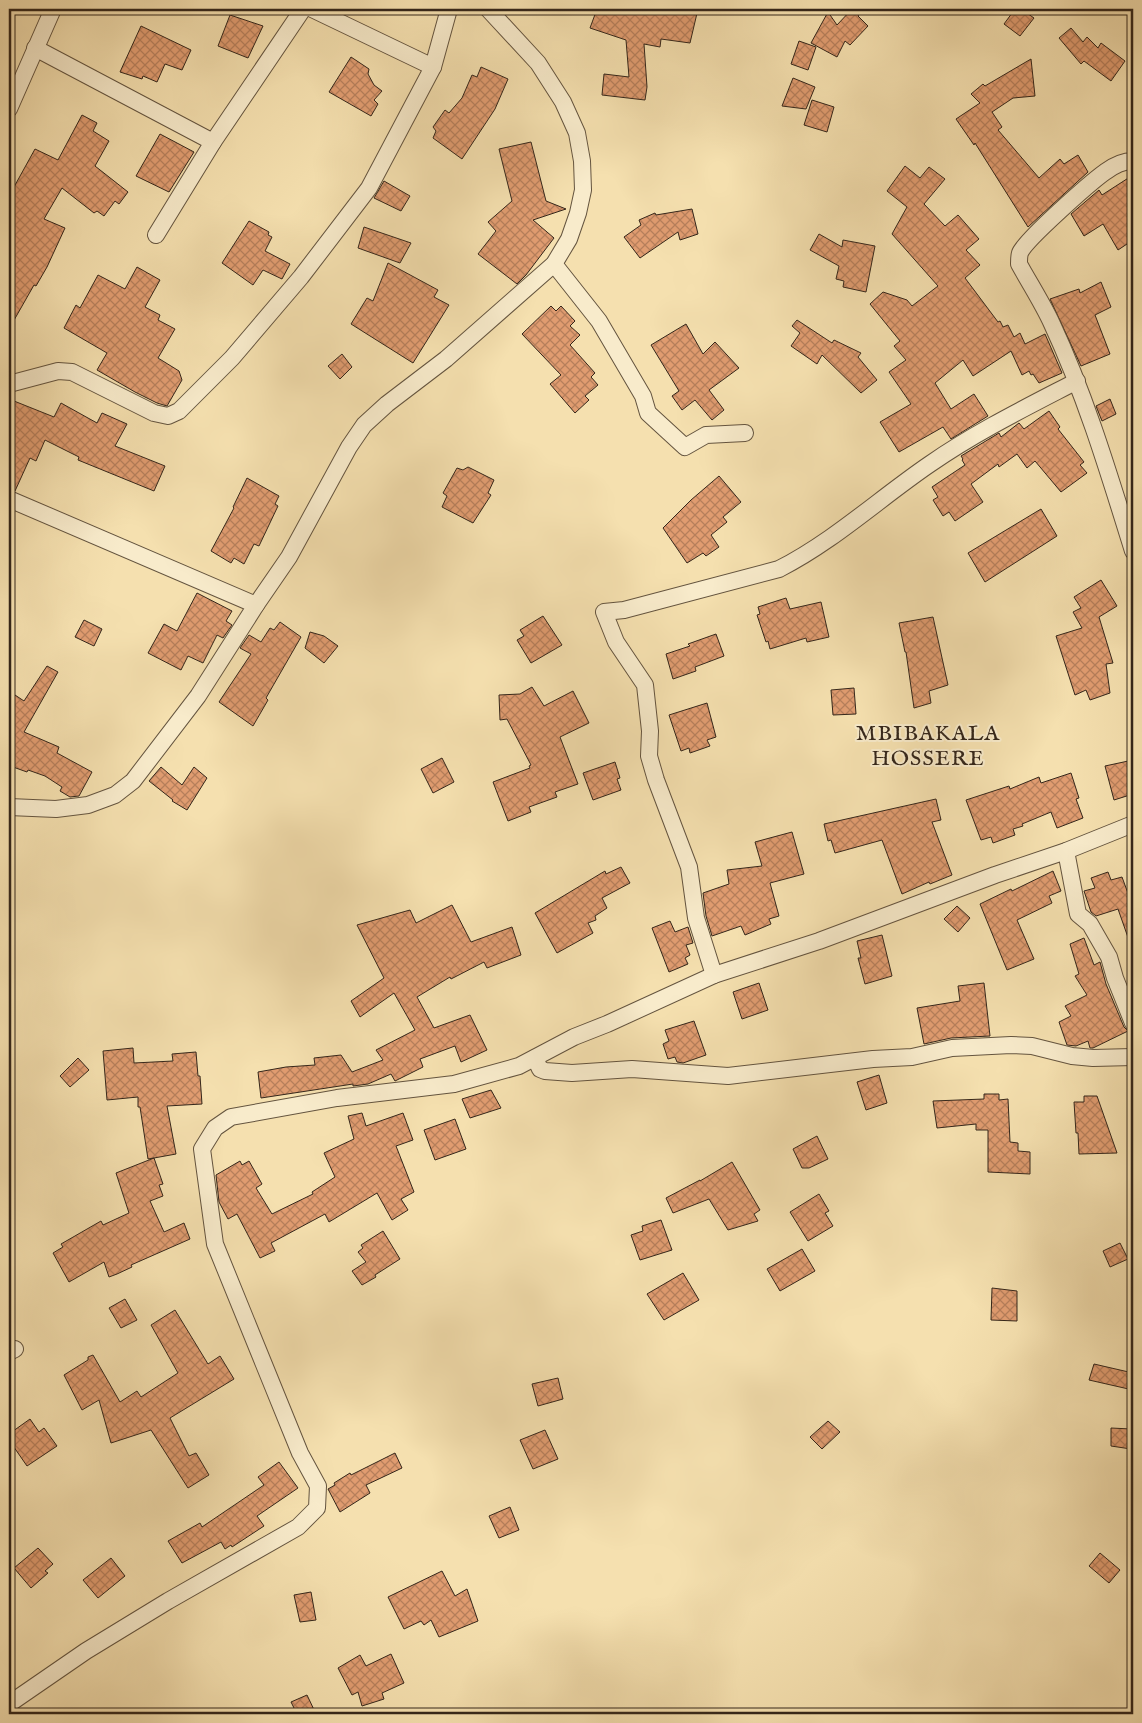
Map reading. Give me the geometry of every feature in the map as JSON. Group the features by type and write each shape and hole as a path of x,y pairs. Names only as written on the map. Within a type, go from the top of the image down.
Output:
{"street":[{"path":"9,109 53,9"},
{"path":"156,235 213,142 303,9"},
{"path":"312,9 433,68"},
{"path":"9,384 58,371 72,372 154,413 168,416 179,411 232,358 251,336 300,277 369,188 433,68 450,9"},
{"path":"9,807 56,809 88,805 115,795 133,781 198,696 289,557 349,447 364,425 387,404 446,358 554,264 568,239 578,213 583,190 582,161 577,133 563,102 538,63 488,9"},
{"path":"35,48 213,142"},
{"path":"1133,161 1126,161 1105,172 1061,211 1026,245 1020,253 1019,264 1051,323 1077,381 1133,550"},
{"path":"554,264 599,321 644,396 648,413 685,446 706,435 746,433"},
{"path":"714,975 696,918 689,867 656,780 649,756 650,731 645,685 616,642 604,612 624,610 779,569 795,561 871,508 931,463 998,422 1077,381"},
{"path":"9,499 256,605"},
{"path":"9,1704 86,1651 168,1601 298,1527 317,1508 318,1486 300,1454 215,1244 202,1149 215,1128 231,1117 337,1098 454,1084 519,1066 574,1037 714,975 819,942 995,875 1066,851 1133,824"},
{"path":"1066,851 1078,914 1090,924 1109,957 1115,978 1133,1023"},
{"path":"534,1058 540,1069 545,1071 572,1073 632,1069 728,1076 873,1059 912,1057 952,1048 1011,1045 1032,1046 1072,1056 1093,1058 1133,1057"}],"building":[{"path":"597,9 698,9 690,43 661,39 660,47 644,44 647,87 645,100 602,95 604,74 629,77 626,40 590,28"},
{"path":"852,9 862,9 858,16 868,26 850,45 845,41 837,57 811,43 828,12 837,25"},
{"path":"1015,9 1021,9 1034,18 1020,36 1004,24"},
{"path":"230,15 263,26 248,58 218,46"},
{"path":"141,26 191,50 182,70 165,64 157,82 143,76 142,79 120,72"},
{"path":"1071,28 1083,42 1087,37 1098,48 1101,43 1125,61 1111,81 1084,61 1081,64 1059,38"},
{"path":"799,41 816,47 808,70 791,64"},
{"path":"351,57 369,69 368,74 374,85 382,91 374,100 378,104 371,116 329,92"},
{"path":"1031,59 1035,96 1013,98 992,112 1002,127 998,130 1039,178 1060,159 1064,164 1078,155 1088,172 1028,227 975,143 974,145 956,119 980,103 971,94 983,84 985,86"},
{"path":"481,67 508,79 495,109 462,159 433,138 436,131 433,127 445,110 449,113 462,98 472,75 477,77"},
{"path":"793,78 815,87 806,109 782,106"},
{"path":"812,100 834,107 827,132 804,125"},
{"path":"82,115 97,123 93,131 109,141 95,166 128,192 119,204 115,201 104,216 97,211 94,213 62,188 44,219 65,228 47,267 36,286 34,285 9,329 9,196 35,149 58,160"},
{"path":"160,134 194,152 169,192 136,176"},
{"path":"531,142 546,201 566,209 533,220 554,238 517,284 478,254 496,231 488,222 512,201 499,149"},
{"path":"905,166 920,178 929,167 945,179 924,204 945,226 958,215 979,239 966,250 980,265 965,278 998,322 1000,321 1003,327 1008,325 1014,337 1020,333 1025,344 1045,334 1062,373 1039,383 1029,371 1022,375 1011,351 973,376 963,360 935,383 951,409 974,394 988,416 951,439 943,427 899,452 880,422 911,404 889,372 906,360 894,346 900,341 870,304 883,292 907,300 912,306 938,286 892,234 907,207 887,191"},
{"path":"1133,175 1133,240 1118,250 1103,224 1084,236 1071,214 1099,190 1102,195"},
{"path":"384,181 410,196 401,211 374,198"},
{"path":"692,209 698,234 680,240 678,232 640,258 624,237 641,225 639,220 655,213 656,215"},
{"path":"249,221 269,232 268,235 272,237 265,251 290,264 282,279 263,270 253,285 222,263"},
{"path":"364,227 411,243 400,263 358,248"},
{"path":"819,234 842,247 843,240 875,246 866,292 843,287 844,281 836,279 839,266 810,250"},
{"path":"388,263 438,290 434,297 449,305 413,363 351,324 367,298 373,301"},
{"path":"137,267 160,280 145,307 160,315 158,320 175,329 158,358 179,371 182,380 167,406 135,392 97,370 107,353 64,328 76,305 80,308 98,275 125,289"},
{"path":"1101,282 1111,307 1095,315 1110,354 1081,366 1050,299 1079,289 1080,293"},
{"path":"551,306 556,311 561,306 575,321 570,326 580,335 570,345 595,373 591,377 598,385 585,396 589,400 575,413 550,384 561,375 522,334"},
{"path":"797,320 832,343 834,340 861,353 858,357 877,380 861,393 822,355 817,364 791,346 800,333 792,326"},
{"path":"686,324 703,354 715,342 739,368 709,390 724,410 712,420 695,400 682,410 672,396 679,391 651,345"},
{"path":"342,354 352,367 340,379 328,366"},
{"path":"9,399 54,417 61,403 97,423 102,413 127,424 115,446 165,466 154,491 78,460 79,457 45,440 36,461 30,458 15,491 9,489"},
{"path":"1110,399 1116,414 1102,421 1096,406"},
{"path":"1049,411 1060,427 1058,429 1084,462 1080,465 1087,473 1061,492 1035,461 1027,468 1017,454 999,467 998,464 971,484 983,502 955,521 949,512 943,516 933,500 938,497 932,487 965,465 961,456 999,433 1001,437 1019,423 1024,429"},
{"path":"468,467 494,480 488,493 491,495 473,523 442,507 447,496 443,493 457,468 463,470"},
{"path":"719,476 741,502 723,517 727,522 711,535 719,547 706,556 703,553 687,563 663,528"},
{"path":"247,478 279,496 275,504 278,506 259,546 254,544 244,564 234,558 231,563 211,551 234,508"},
{"path":"1041,509 1057,536 985,582 968,553"},
{"path":"1101,580 1117,606 1099,617 1113,663 1106,664 1110,693 1090,700 1086,690 1075,695 1056,636 1082,628 1073,612 1081,608 1074,597"},
{"path":"197,593 232,611 226,621 232,625 223,638 217,635 203,663 188,656 181,670 148,653 164,624 177,631"},
{"path":"786,598 790,609 821,602 829,637 807,642 806,638 770,649 757,615 760,614 758,607"},
{"path":"543,616 562,645 531,663 517,640 524,636 520,630"},
{"path":"933,617 948,685 929,691 931,703 914,708 906,652 899,623"},
{"path":"84,620 102,629 94,646 75,637"},
{"path":"280,622 301,637 266,698 268,700 253,726 219,702 251,654 240,648 249,635 261,642 270,628 274,630"},
{"path":"310,632 324,636 338,646 324,663 305,648"},
{"path":"716,634 724,656 695,667 696,671 673,679 666,654"},
{"path":"47,666 58,672 24,732 59,747 57,753 92,772 79,796 70,797 60,791 62,787 45,776 13,767 14,764 9,762 9,708 15,695 24,701"},
{"path":"532,687 544,706 573,691 589,723 560,737 578,784 555,792 557,797 529,807 531,812 508,821 493,782 530,768 529,766 531,765 507,719 500,720 499,695 520,694"},
{"path":"854,688 856,714 833,715 831,690"},
{"path":"707,703 716,737 707,740 710,746 690,753 689,748 681,751 669,715"},
{"path":"442,758 454,782 433,793 421,769"},
{"path":"1133,760 1133,794 1114,800 1105,766"},
{"path":"615,762 620,778 617,779 621,790 593,800 583,773"},
{"path":"161,767 182,785 194,767 207,778 187,810 172,801 149,781"},
{"path":"1071,773 1079,798 1076,799 1083,818 1057,828 1051,812 1013,829 1015,835 993,843 991,837 981,840 966,800 1009,786 1010,789 1039,777 1041,783"},
{"path":"936,799 941,820 932,822 952,875 930,884 929,882 902,894 882,840 835,853 831,840 828,841 824,824"},
{"path":"792,832 804,874 770,883 779,916 769,919 771,924 745,935 741,926 712,936 706,916 703,893 729,884 727,870 762,866 755,842"},
{"path":"621,867 630,883 602,898 607,908 595,916 596,920 588,923 593,933 557,953 535,913 605,871 606,874"},
{"path":"1053,871 1061,891 1049,896 1052,903 1017,920 1034,959 1007,970 980,904"},
{"path":"1108,872 1111,880 1122,877 1133,907 1133,945 1131,946 1118,909 1096,916 1091,912 1084,891 1095,888 1091,878"},
{"path":"452,905 471,942 512,927 521,955 487,968 484,962 451,979 450,977 417,997 434,1028 470,1015 487,1050 461,1062 455,1046 420,1059 423,1067 395,1081 391,1074 368,1084 353,1086 353,1084 261,1098 258,1072 286,1067 315,1065 314,1058 341,1055 352,1072 383,1060 376,1050 415,1030 394,993 360,1017 351,1001 384,978 357,925 410,910 416,923"},
{"path":"957,906 970,918 958,932 944,919"},
{"path":"670,921 675,932 688,927 693,943 686,945 690,955 685,958 688,964 669,972 652,928"},
{"path":"882,935 892,976 865,984 858,958 861,958 857,941"},
{"path":"1084,938 1094,965 1100,962 1106,984 1124,1027 1128,1031 1093,1048 1090,1048 1088,1041 1076,1046 1067,1045 1059,1022 1071,1016 1065,1006 1087,995 1075,976 1079,974 1070,944"},
{"path":"759,983 768,1010 742,1019 733,992"},
{"path":"984,983 990,1036 951,1038 924,1044 917,1008 960,1001 958,986"},
{"path":"694,1021 706,1055 683,1063 677,1062 675,1057 668,1059 663,1044 669,1041 665,1030"},
{"path":"133,1048 134,1063 173,1061 172,1054 196,1052 202,1104 167,1106 176,1154 148,1159 140,1107 138,1107 138,1097 107,1100 103,1051"},
{"path":"78,1058 89,1070 70,1087 60,1076"},
{"path":"879,1075 887,1103 866,1110 857,1082"},
{"path":"491,1090 501,1108 470,1118 462,1099"},
{"path":"984,1094 999,1094 999,1100 1008,1099 1010,1142 1018,1143 1018,1151 1030,1152 1030,1174 988,1172 988,1130 976,1130 976,1124 937,1128 933,1101 984,1099"},
{"path":"1084,1096 1097,1096 1117,1153 1079,1154 1074,1102 1084,1102"},
{"path":"362,1113 366,1126 403,1113 413,1140 396,1146 414,1192 401,1199 408,1210 392,1220 377,1193 329,1222 325,1214 271,1243 275,1251 260,1258 237,1214 228,1219 219,1202 216,1175 240,1161 242,1165 249,1161 262,1184 256,1188 272,1214 313,1194 312,1192 335,1177 324,1153 354,1139 348,1116"},
{"path":"455,1119 466,1149 435,1160 424,1130"},
{"path":"817,1136 828,1159 809,1168 802,1168 793,1149"},
{"path":"154,1158 163,1184 159,1185 163,1196 150,1201 164,1232 184,1223 190,1239 131,1265 132,1267 109,1277 104,1262 69,1282 53,1253 63,1247 61,1244 101,1221 103,1225 129,1213 116,1173"},
{"path":"732,1162 760,1210 754,1214 758,1221 728,1230 709,1199 673,1213 666,1198"},
{"path":"819,1194 829,1211 825,1213 833,1226 808,1241 790,1212"},
{"path":"661,1220 672,1250 640,1260 631,1235 643,1231 642,1226"},
{"path":"383,1231 400,1259 362,1285 352,1271 366,1262 358,1252 363,1248 361,1245"},
{"path":"1120,1243 1128,1259 1110,1267 1103,1251"},
{"path":"802,1249 815,1271 780,1291 767,1269"},
{"path":"683,1273 699,1300 664,1320 647,1294"},
{"path":"992,1288 1017,1291 1017,1321 991,1320"},
{"path":"125,1299 137,1320 121,1328 109,1308"},
{"path":"175,1310 208,1364 220,1356 234,1379 170,1418 189,1456 196,1453 209,1475 188,1488 151,1430 111,1443 99,1400 82,1410 64,1375 93,1355 120,1402 137,1391 141,1397 178,1373 151,1325"},
{"path":"1094,1364 1133,1373 1133,1390 1089,1380"},
{"path":"558,1378 563,1399 538,1406 532,1384"},
{"path":"30,1419 39,1432 44,1428 57,1446 27,1466 9,1440 9,1434"},
{"path":"828,1421 840,1432 822,1449 810,1437"},
{"path":"1111,1428 1131,1429 1131,1449 1111,1446"},
{"path":"545,1430 558,1459 533,1469 520,1440"},
{"path":"395,1453 402,1468 366,1485 370,1493 340,1512 328,1489 350,1473 351,1475"},
{"path":"279,1462 298,1488 257,1516 264,1526 232,1547 231,1545 225,1549 221,1542 182,1563 168,1541 200,1523 202,1527 264,1485 258,1477"},
{"path":"510,1507 519,1530 499,1538 489,1516"},
{"path":"38,1548 53,1564 45,1571 48,1573 31,1588 14,1568"},
{"path":"1100,1553 1120,1570 1109,1583 1089,1566"},
{"path":"111,1558 125,1576 98,1598 83,1580"},
{"path":"442,1571 455,1596 467,1589 478,1621 439,1637 431,1620 424,1625 421,1621 404,1629 388,1597"},
{"path":"311,1592 316,1620 300,1622 294,1595"},
{"path":"391,1654 404,1683 382,1693 384,1699 362,1706 358,1692 352,1695 338,1668 360,1655 366,1666"},
{"path":"307,1695 316,1714 297,1714 291,1702"}],"district":[{"name":"MBIBAKALA HOSSERE","path":"928,744"}]}
